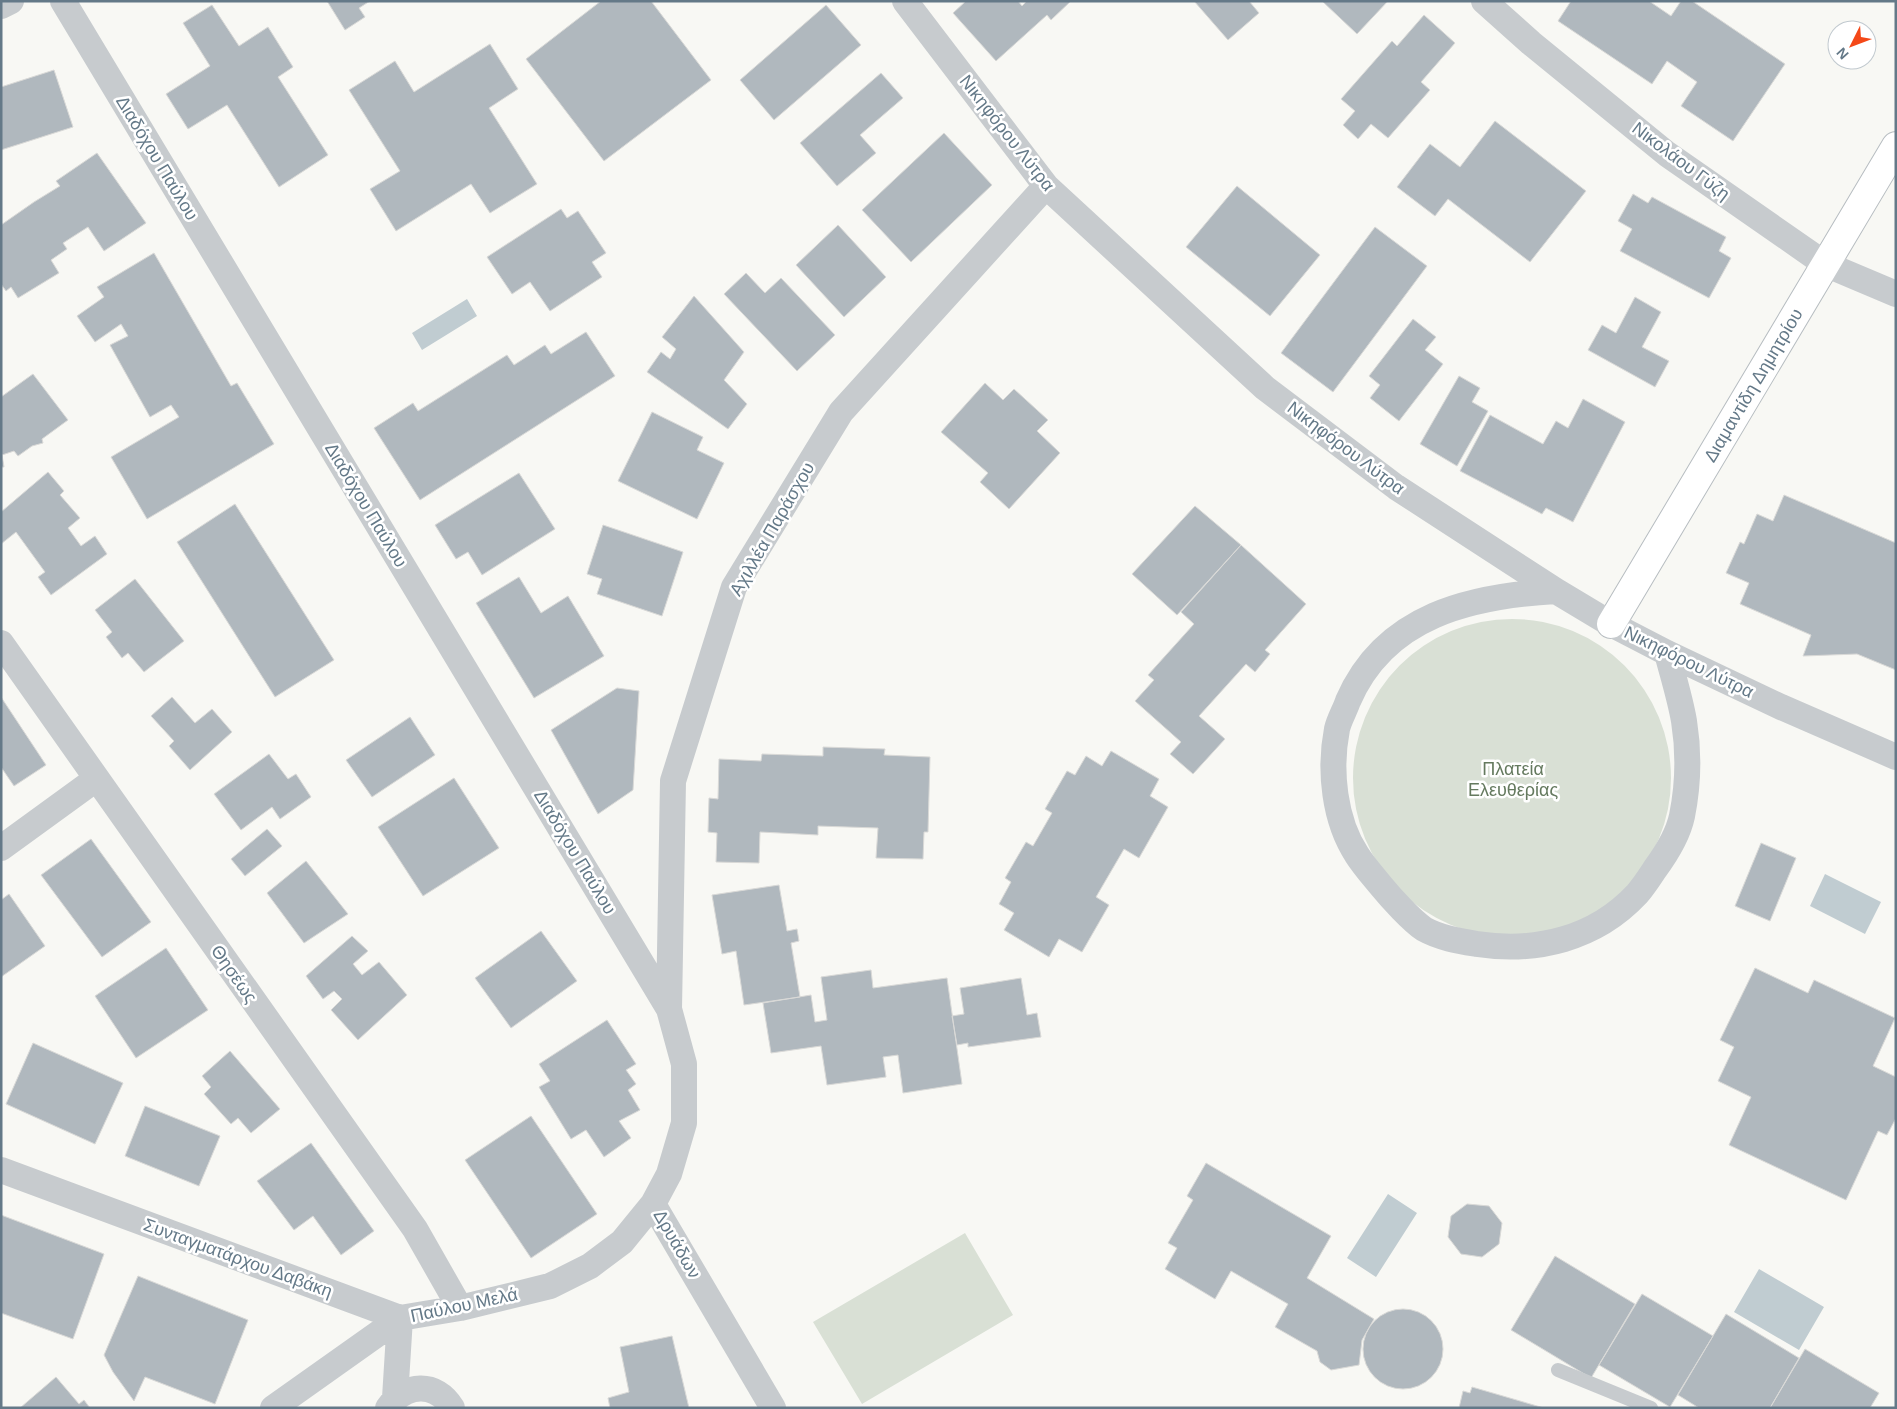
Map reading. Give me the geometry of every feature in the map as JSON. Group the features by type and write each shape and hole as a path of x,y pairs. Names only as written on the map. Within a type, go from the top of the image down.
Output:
{"street":[{"path":"1,6 11,1"},
{"name":"Διαδόχου Παύλου","path":"63,1 669,1009"},
{"name":"Νικηφόρου Λύτρα","path":"905,1 1046,186 1265,388 1396,486 1611,624 1667,653 1896,757"},
{"name":"Νικολάου Γύζη","path":"1484,1 1531,44 1667,154 1825,264 1896,294"},
{"name":"Διαμαντίδη Δημητρίου","path":"1611,624 1896,146"},
{"name":"Αχιλλέα Παράσχου","path":"669,1009 672,781 734,587 841,412 1046,186"},
{"path":"1556,590 1519,593 1452,607 1404,631 1375,656 1356,682 1337,728 1333,774 1341,820 1356,855 1389,896 1424,929 1454,940 1501,948 1537,946 1564,940 1591,928 1628,902 1640,891 1666,854 1682,819 1686,788 1687,754 1684,721 1667,653"},
{"name":"Θησέως","path":"1,643 415,1229 460,1308"},
{"path":"1,848 96,778"},
{"name":"Δρυάδων","path":"669,1009 684,1064 684,1123 669,1174 653,1204 773,1408"},
{"name":"Συνταγματάρχου Δαβάκη","path":"1,1170 400,1318"},
{"name":"Παύλου Μελά","path":"273,1408 400,1318 460,1308 550,1286 590,1266 622,1242 653,1204"},
{"path":"392,1403 400,1318"},
{"path":"392,1403 407,1390 422,1388 436,1391 448,1400 452,1408"}],"lane":[{"path":"1558,1370 1651,1408"}],"green space":[{"name":"Πλατεία Ελευθερίας","path":"1496,619 1528,619 1558,625 1587,637 1601,645 1625,665 1645,689 1659,717 1665,732 1671,762 1671,794 1665,824 1659,839 1645,867 1625,891 1601,911 1558,931 1528,937 1496,937 1466,931 1423,911 1399,891 1379,867 1359,824 1353,794 1353,762 1359,732 1379,689 1399,665 1423,645 1466,625"},
{"path":"965,1233 1013,1315 862,1404 813,1322"}],"shaded area":[{"path":"467,299 477,316 422,350 412,333"},
{"path":"1825,874 1881,902 1865,934 1810,906"},
{"path":"1388,1194 1417,1213 1376,1277 1347,1258"},
{"path":"1759,1269 1824,1307 1799,1350 1734,1312"}],"building":[{"path":"327,1 370,1 359,8 365,17 345,30"},
{"path":"601,1 651,1 711,80 604,161 526,59"},
{"path":"966,1 1018,1 1022,6 1027,1 1071,1 1051,20 1047,15 996,61 953,13"},
{"path":"1194,1 1249,1 1259,13 1228,40"},
{"path":"1322,1 1388,1 1357,34"},
{"path":"1571,1 1649,1 1671,16 1681,1 1692,1 1785,64 1733,141 1681,106 1697,82 1667,61 1652,84 1558,21"},
{"path":"212,5 239,46 268,27 293,67 278,77 328,155 279,187 227,105 188,129 166,94 210,66 183,23"},
{"path":"826,5 861,45 774,120 740,80"},
{"path":"1424,15 1455,43 1421,82 1430,90 1388,138 1371,124 1358,139 1343,125 1355,111 1341,99 1392,41 1397,46"},
{"path":"490,44 518,89 489,108 537,184 490,213 471,184 396,231 370,189 400,171 349,90 395,61 414,92"},
{"path":"54,70 73,127 1,150 1,87"},
{"path":"881,73 903,98 860,135 876,153 837,186 800,143"},
{"path":"1495,121 1586,191 1530,262 1448,199 1435,216 1397,187 1430,144 1460,167"},
{"path":"944,133 992,185 911,262 862,210"},
{"path":"97,153 146,223 104,251 88,227 63,243 67,249 51,260 59,273 18,298 11,287 6,291 1,284 1,225 60,186 56,181"},
{"path":"1237,186 1320,255 1270,316 1186,247"},
{"path":"1633,194 1648,203 1652,197 1726,237 1719,251 1731,258 1709,298 1620,251 1632,229 1618,221"},
{"path":"561,209 567,218 578,211 606,253 592,262 602,277 550,311 530,282 512,294 487,257"},
{"path":"838,225 886,277 844,317 796,265"},
{"path":"1375,227 1427,266 1333,392 1281,353"},
{"path":"154,253 231,386 237,383 274,444 147,519 111,457 179,417 171,405 150,417 110,345 128,336 121,324 95,342 77,316 104,297 97,287"},
{"path":"746,273 765,293 781,278 835,335 797,371 724,294"},
{"path":"694,296 744,352 724,380 747,404 728,429 647,372 661,352 670,359 676,349 662,337"},
{"path":"1635,297 1661,312 1642,347 1669,361 1655,387 1588,350 1602,325 1616,333"},
{"path":"1413,319 1436,337 1425,350 1443,364 1399,421 1370,398 1380,385 1369,376"},
{"path":"586,332 615,376 420,500 374,428 413,403 418,411 507,355 514,365 545,345 551,354"},
{"path":"33,374 68,420 42,439 43,443 32,446 18,456 14,451 2,455 4,467 1,467 1,397"},
{"path":"1459,376 1480,388 1472,402 1488,411 1457,466 1420,444"},
{"path":"985,383 1003,400 1014,389 1048,420 1037,431 1060,453 1009,509 980,482 988,473 941,432"},
{"path":"1583,399 1625,422 1573,522 1546,508 1542,514 1460,471 1490,415 1543,444 1556,421 1568,428"},
{"path":"652,412 703,437 697,450 724,463 697,519 618,481"},
{"path":"48,472 64,491 60,495 80,518 68,528 81,546 95,536 107,554 51,595 38,577 45,572 16,532 1,544 1,512"},
{"path":"519,473 555,529 482,575 468,552 456,559 435,525"},
{"path":"1784,495 1896,543 1896,670 1857,654 1803,656 1811,635 1740,604 1749,583 1726,573 1740,542 1744,544 1757,514 1773,521"},
{"path":"235,504 334,660 275,697 177,542"},
{"path":"1195,506 1241,545 1177,615 1132,574"},
{"path":"603,525 683,552 662,616 597,594 602,579 587,574"},
{"path":"1241,545 1306,604 1265,650 1270,654 1255,672 1246,664 1199,716 1225,739 1193,774 1170,754 1181,742 1135,701 1154,680 1148,675 1194,624 1181,612"},
{"path":"519,577 541,613 568,596 604,656 534,698 476,603"},
{"path":"135,579 184,641 144,672 128,653 122,658 106,637 112,632 95,610"},
{"path":"617,688 639,691 633,790 598,814 551,730"},
{"path":"1,697 46,765 14,786 1,767"},
{"path":"172,697 195,723 212,709 232,732 190,770 169,746 174,741 151,716"},
{"path":"410,717 435,755 372,797 346,760"},
{"path":"823,747 885,749 884,755 930,757 928,832 924,832 923,859 876,858 878,828 818,826 818,835 760,832 759,863 716,862 717,833 708,832 709,798 718,799 719,759 761,761 762,754 823,756"},
{"path":"1111,751 1159,779 1150,796 1168,807 1139,858 1124,849 1096,897 1109,905 1082,952 1059,939 1049,957 1004,930 1014,913 999,904 1011,882 1005,878 1026,842 1033,846 1052,813 1045,809 1067,771 1075,775 1086,756 1102,766"},
{"path":"269,754 288,779 296,774 311,797 280,819 272,807 241,830 214,794"},
{"path":"454,778 499,848 423,896 378,827"},
{"path":"267,829 282,846 245,876 231,859"},
{"path":"91,839 151,922 102,957 41,875"},
{"path":"1761,843 1796,858 1770,921 1735,906"},
{"path":"306,861 348,914 304,943 267,893"},
{"path":"779,885 787,931 797,929 799,941 791,943 800,997 744,1005 736,951 722,954 712,895"},
{"path":"9,894 45,946 1,977 1,900"},
{"path":"541,931 577,981 511,1028 475,978"},
{"path":"352,936 368,951 353,964 362,975 379,962 407,995 358,1040 331,1010 342,999 334,991 323,999 306,976"},
{"path":"166,948 208,1010 136,1058 95,996"},
{"path":"1755,968 1808,993 1814,980 1895,1018 1873,1066 1896,1077 1896,1118 1887,1135 1878,1131 1846,1200 1729,1145 1751,1097 1718,1081 1734,1047 1720,1040"},
{"path":"871,970 873,988 947,978 962,1084 903,1093 898,1055 883,1057 886,1077 827,1085 821,1046 771,1053 763,1003 811,995 815,1022 827,1020 821,977"},
{"path":"1021,978 1027,1015 1037,1013 1041,1037 968,1047 968,1043 957,1045 952,1016 964,1014 960,988"},
{"path":"607,1020 636,1064 626,1070 636,1084 628,1090 640,1110 619,1121 631,1138 604,1157 586,1130 571,1139 539,1087 550,1081 539,1064"},
{"path":"33,1043 123,1083 95,1144 6,1104"},
{"path":"230,1051 280,1109 251,1133 238,1118 231,1124 204,1094 211,1087 202,1076"},
{"path":"145,1106 220,1136 199,1186 125,1156"},
{"path":"531,1116 597,1214 531,1258 465,1160"},
{"path":"311,1143 374,1231 341,1255 313,1216 294,1230 257,1181"},
{"path":"1206,1163 1331,1236 1307,1278 1374,1319 1362,1340 1359,1365 1331,1370 1320,1362 1317,1351 1275,1327 1288,1304 1231,1271 1215,1299 1165,1269 1177,1248 1168,1243 1193,1200 1187,1196"},
{"path":"1467,1204 1489,1206 1502,1223 1499,1244 1482,1257 1461,1254 1448,1237 1451,1216"},
{"path":"1,1215 104,1254 73,1339 1,1313"},
{"path":"1555,1256 1635,1304 1591,1378 1511,1330"},
{"path":"138,1276 248,1320 215,1404 145,1377 134,1401 113,1372 104,1355"},
{"path":"1642,1294 1713,1336 1670,1407 1599,1365"},
{"path":"1395,1309 1411,1309 1425,1315 1437,1327 1443,1341 1443,1357 1437,1371 1425,1383 1411,1389 1395,1389 1381,1383 1369,1371 1363,1357 1363,1341 1369,1327 1381,1315"},
{"path":"1726,1314 1799,1358 1770,1408 1699,1408 1678,1395"},
{"path":"672,1336 689,1408 610,1408 608,1398 629,1392 620,1347"},
{"path":"1805,1349 1879,1393 1870,1408 1770,1408"},
{"path":"56,1377 79,1404 84,1400 90,1408 20,1408"},
{"path":"1472,1387 1544,1408 1459,1408 1463,1391 1470,1393"}]}
